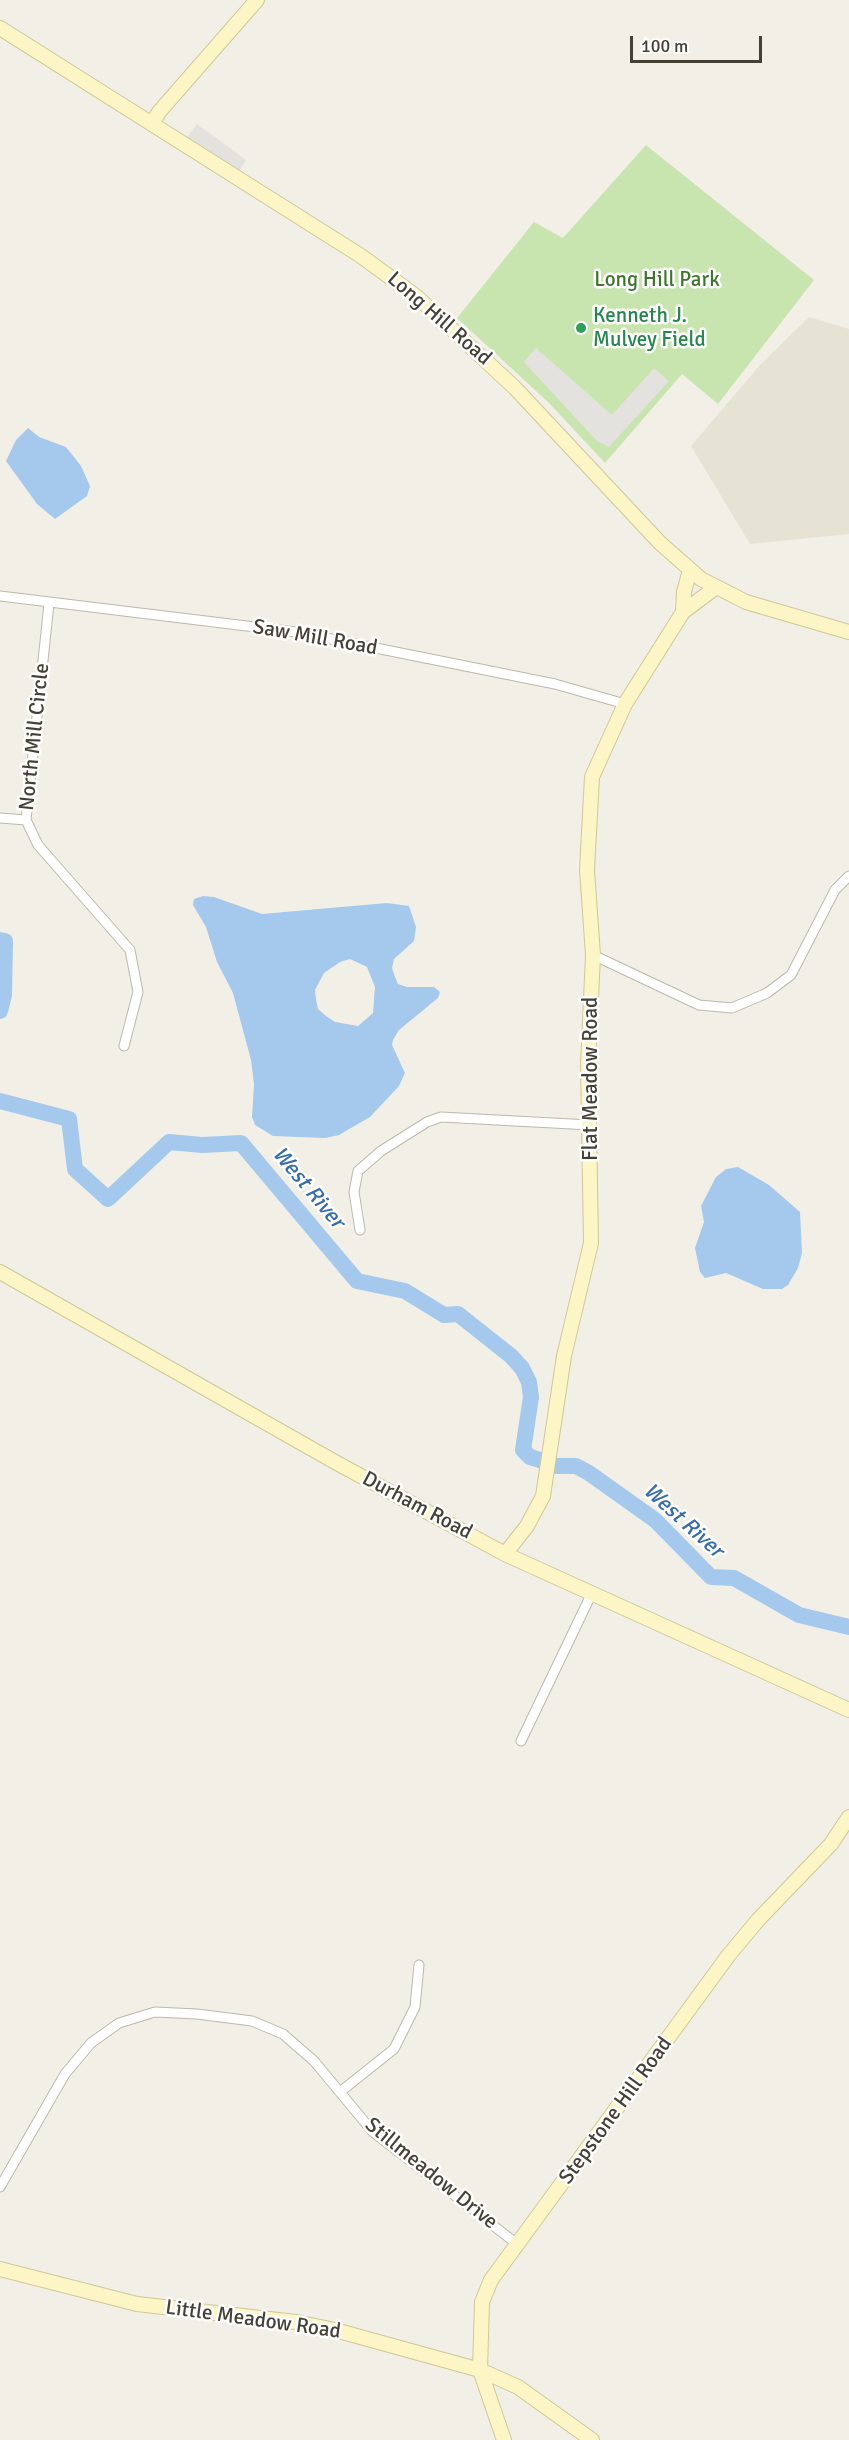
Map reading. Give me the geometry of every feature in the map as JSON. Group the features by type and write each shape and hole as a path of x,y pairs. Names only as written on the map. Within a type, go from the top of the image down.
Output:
{"street":[{"path":"152,124 159,112 257,0"},
{"name":"Long Hill Road","path":"0,28 361,256 426,304 516,388 660,543 690,570 715,588 746,602 849,632"},
{"name":"Flat Meadow Road","path":"683,612 684,592 690,570"},
{"name":"Flat Meadow Road","path":"506,1554 536,1511 544,1487 564,1356 591,1243 588,1064 593,955 587,870 592,777 625,704 683,612 715,588"},
{"name":"Saw Mill Road","path":"0,596 49,604 296,632 555,684 625,704"},
{"name":"North Mill Circle","path":"49,604 26,820 38,845 130,950 138,993 124,1046"},
{"path":"0,818 26,820"},
{"path":"593,955 699,1005 732,1008 767,993 791,975 835,890 849,876"},
{"path":"360,1230 354,1192 358,1171 381,1151 427,1122 441,1117 590,1125"},
{"name":"Durham Road","path":"0,1272 335,1462 506,1554 591,1595 849,1710"},
{"path":"521,1741 591,1595"},
{"name":"Stepstone Hill Road","path":"504,2440 480,2370 482,2302 491,2280 729,1956 758,1920 831,1844 849,1817"},
{"path":"340,2092 394,2049 415,2007 419,1965"},
{"name":"Stillmeadow Drive","path":"0,2187 65,2074 91,2043 119,2023 155,2012 197,2014 252,2021 283,2034 314,2061 373,2132 517,2244"},
{"name":"Little Meadow Road","path":"0,2269 137,2304 296,2322 335,2330 480,2370 518,2387 592,2440"}],"shaded area":[{"path":"197,124 246,160 238,173 186,139"},
{"path":"809,317 849,329 849,534 750,544 691,446 760,365"},
{"path":"536,348 612,415 654,368 669,381 609,447 597,441 524,362"}],"green space":[{"name":"Long Hill Park","path":"646,145 814,280 718,404 682,374 605,463 549,403 457,318 534,222 563,238"}],"water":[{"path":"28,428 39,437 66,447 81,466 90,486 87,496 55,519 37,504 6,461 16,440"},
{"path":"203,896 214,897 262,914 387,903 409,906 416,927 414,941 394,959 392,968 395,977 398,984 407,987 434,987 440,992 438,998 399,1030 393,1040 392,1045 405,1073 399,1086 370,1117 339,1135 325,1138 273,1136 255,1125 252,1117 254,1084 251,1060 233,993 217,962 206,927 193,905 194,899","holes":["350,959 367,967 375,987 373,1013 358,1026 335,1022 318,1009 315,990 324,973 340,962"]},
{"path":"738,1167 769,1185 800,1212 802,1253 798,1268 788,1285 782,1289 763,1289 726,1273 705,1278 700,1272 695,1248 704,1222 701,1206 716,1177 726,1169"}],"waterway":[{"name":"West River","path":"0,940 5,941 4,995 0,1011"},
{"name":"West River","path":"0,1101 69,1119 75,1169 108,1199 169,1142 202,1145 241,1143 357,1281 405,1291 444,1315 458,1314 511,1356 522,1368 529,1382 531,1397 523,1450 530,1457 540,1460"},
{"name":"West River","path":"557,1466 576,1466 589,1473 655,1520 711,1577 734,1578 799,1615 849,1627"}],"place":[{"name":"Kenneth J. Mulvey Field","path":"581,328"}]}
